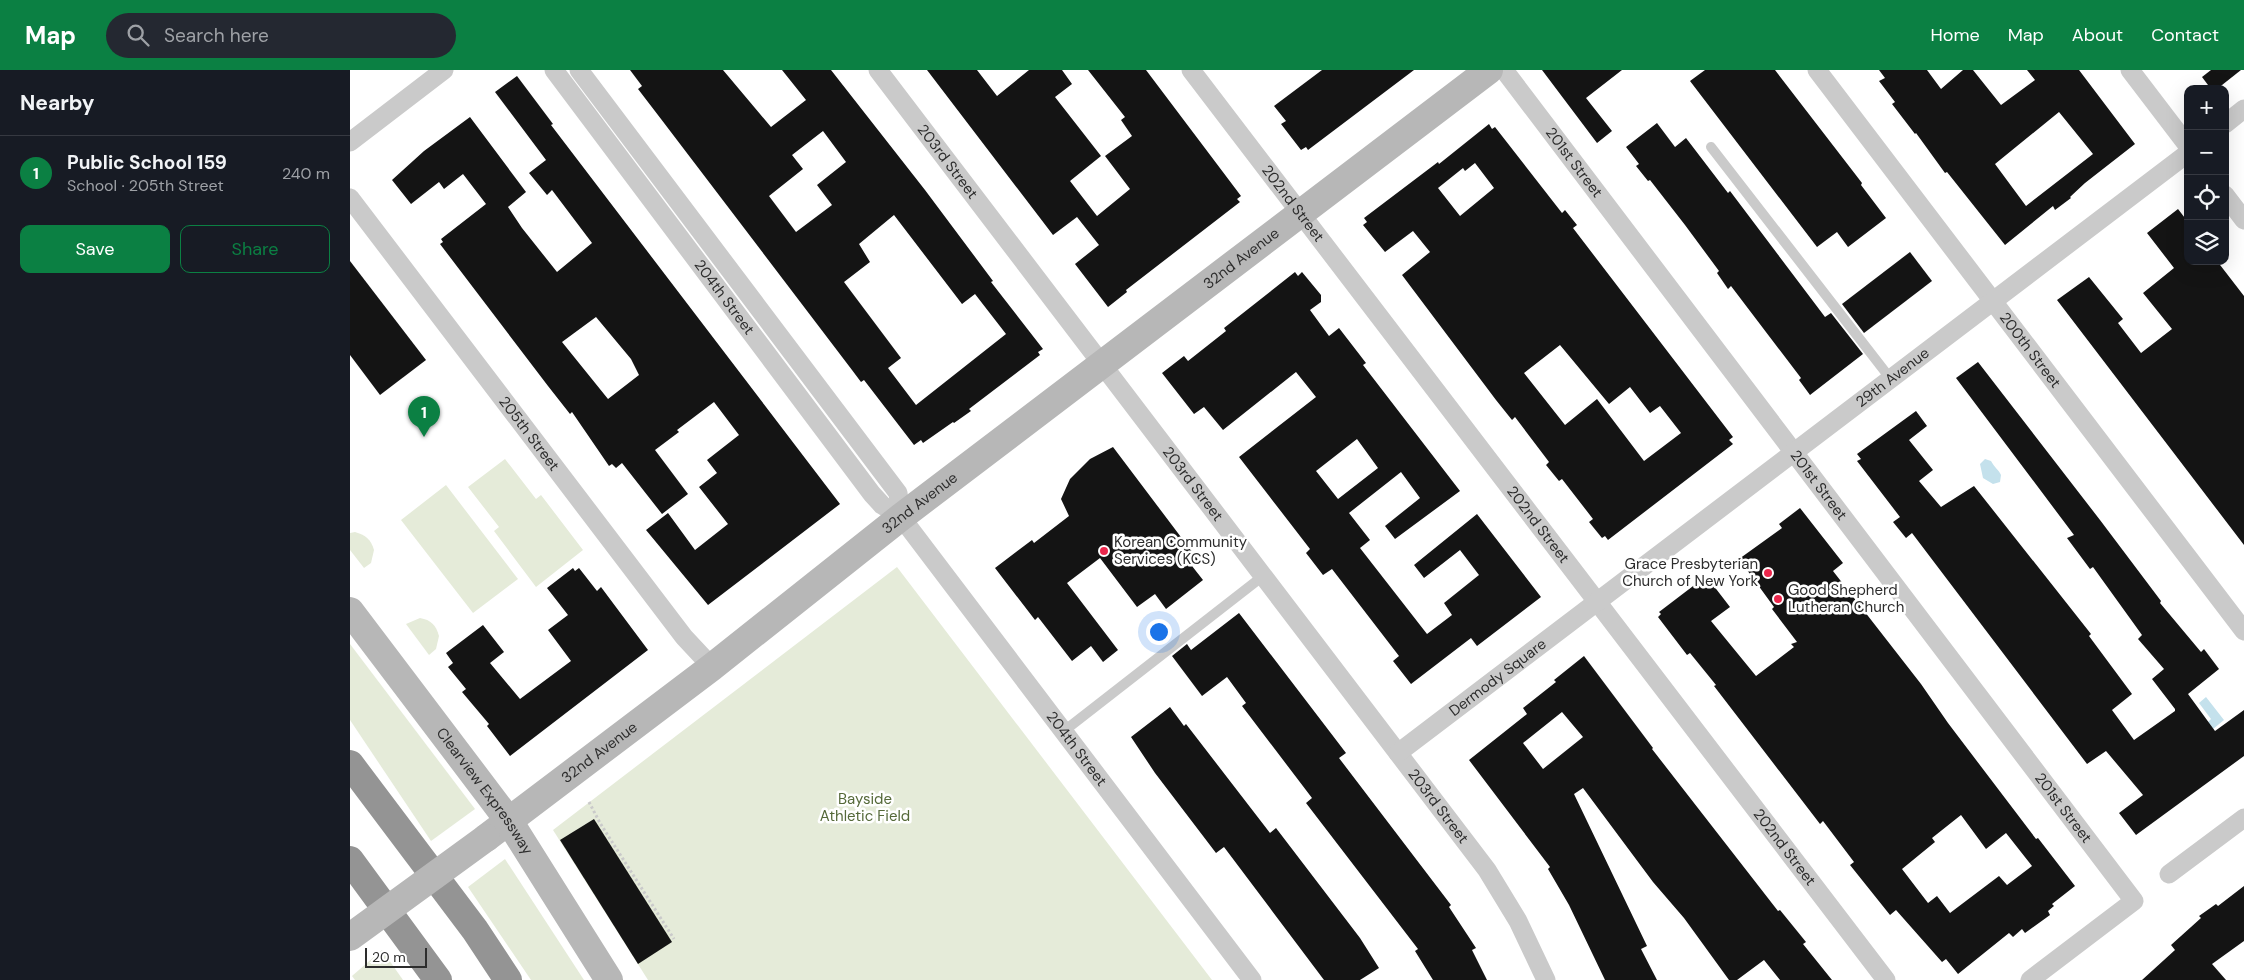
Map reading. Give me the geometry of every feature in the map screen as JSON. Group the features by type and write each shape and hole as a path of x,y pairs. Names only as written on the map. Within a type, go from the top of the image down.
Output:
{"highway":[{"path":"350,764 475,930 508,980"},
{"path":"350,860 438,980"}],"street":[{"path":"350,142 444,70"},
{"name":"204th Street","path":"554,70 872,494 882,505 901,517 1252,980"},
{"name":"204th Street","path":"579,70 898,493 901,517"},
{"name":"203rd Street","path":"878,70 1487,870 1518,921 1546,980"},
{"name":"202nd Street","path":"1191,70 1886,980"},
{"name":"32nd Avenue","path":"350,937 486,838 712,667 901,517 1489,70"},
{"name":"201st Street","path":"1504,70 2134,901 2030,980"},
{"name":"200th Street","path":"1817,70 2244,631"},
{"path":"2130,70 2184,141"},
{"path":"2229,121 2244,109"},
{"name":"29th Avenue","path":"1596,602 2184,156"},
{"name":"205th Street","path":"350,198 684,637 712,667"},
{"path":"2229,200 2244,220"},
{"name":"Dermody Square","path":"1398,754 1596,602"},
{"name":"Clearview Expressway","path":"350,611 509,820 609,980"},
{"path":"2169,874 2244,818"}],"lane":[{"path":"1711,147 1890,378"},
{"path":"1064,731 1263,576"}],"path":[{"path":"589,802 600,823 674,939"}],"green space":[{"path":"505,459 536,499 541,495 583,550 536,587 494,531 499,527 468,487"},
{"path":"446,485 518,579 473,613 401,520"},
{"path":"355,532 367,538 374,550 371,563 364,568 350,550 350,533"},
{"name":"Bayside Athletic Field","path":"897,567 1212,980 648,980 553,830"},
{"path":"420,618 432,624 439,636 436,649 429,655 406,624"},
{"path":"350,644 475,809 431,841 350,720"},
{"path":"505,859 584,980 531,980 468,887"},
{"path":"382,950 403,980 355,980 352,976"}],"water":[{"path":"1985,459 1991,461 2000,473 2000,482 1993,484 1983,478 1980,464"},
{"path":"2206,697 2224,720 2213,729 2208,722 2211,719 2199,703"}],"building":[{"path":"630,70 723,70 771,127 806,100 782,70 831,70 925,190 993,281 991,282 1043,349 1038,352 1040,355 969,409 971,411 923,443 921,440 914,445 864,380 861,382 638,89 642,86","holes":["823,131 846,162 817,185 832,205 796,232 769,196 803,169 792,155","894,215 962,304 975,294 1006,334 916,405 888,368 901,358 844,282 870,262 859,244"]},
{"path":"927,70 977,70 997,96 1029,70 1062,70 1072,84 1055,97 1101,156 1070,181 1097,216 1130,189 1105,156 1132,136 1121,120 1125,117 1088,70 1146,70 1241,196 1237,199 1240,202 1126,290 1127,292 1108,307 1075,264 1099,245 1077,217 1053,235"},
{"path":"1322,70 1414,70 1308,150 1306,147 1301,150 1281,124 1286,121 1274,106"},
{"path":"1542,70 1622,70 1586,98 1612,131 1597,143"},
{"path":"1705,70 1775,70 1862,183 1861,185 1886,218 1848,247 1837,232 1817,247 1690,81"},
{"path":"1879,70 1927,70 1941,89 1963,70 1973,70 2001,105 2035,80 2027,70 2079,70 2135,144 2085,183 2071,198 2055,210 2053,206 2005,245 1947,172 1945,173 1892,104 1895,102 1879,81 1885,78","holes":["2059,112 2093,154 2026,206 1995,164"]},
{"path":"2211,70 2241,70 2222,85 2208,85 2202,77"},
{"path":"517,76 553,124 551,125 840,504 708,605 646,530 668,513 695,550 728,524 699,487 717,473 707,460 739,435 714,402 677,430 679,432 655,450 688,494 662,514 622,463 616,468 612,464 609,466 572,412 570,414 440,244 443,242 441,239 486,204 463,174 444,189 439,182 411,204 392,180 424,151 470,117 526,192 508,207 557,272 592,243 552,190 547,195 529,173 546,160 495,92","holes":["596,317 631,359 639,375 608,399 562,342"]},
{"path":"1657,123 1675,147 1686,138 1728,193 1730,191 1825,317 1831,313 1863,354 1810,395 1799,380 1801,378 1731,286 1728,289 1717,273 1719,271 1685,225 1650,180 1648,181 1636,166 1639,164 1626,147"},
{"path":"1489,124 1492,129 1495,127 1562,213 1565,210 1577,225 1573,228 1733,437 1729,440 1733,444 1608,540 1605,536 1602,538 1589,522 1593,519 1562,479 1559,481 1546,465 1549,462 1515,417 1512,420 1496,400 1402,275 1430,252 1413,231 1385,252 1363,225 1367,222 1364,218 1438,162 1439,164","holes":["1475,163 1494,188 1460,216 1438,188 1463,168 1465,171","1560,345 1609,404 1630,387 1650,413 1660,406 1681,433 1644,461 1597,399 1565,425 1524,373"]},
{"path":"2178,209 2184,217 2184,265 2220,265 2244,296 2244,545 2057,300 2089,277 2123,319 2118,323 2141,353 2172,329 2143,293 2174,268 2147,233"},
{"path":"1910,252 1932,281 1864,333 1842,304"},
{"path":"350,261 426,360 380,395 350,355"},
{"path":"1295,272 1298,276 1302,272 1321,295 1321,302 1310,310 1329,336 1339,328 1366,363 1363,365 1460,491 1395,539 1385,526 1420,498 1401,472 1349,513 1370,540 1360,548 1427,634 1452,615 1444,603 1479,575 1460,550 1424,578 1414,565 1477,514 1541,597 1477,646 1471,638 1411,684 1393,661 1399,656 1332,569 1323,575 1306,553 1310,549 1239,457 1316,397 1296,372 1223,430 1204,407 1194,414 1162,373 1184,356 1188,361 1226,331 1224,328","holes":["1357,439 1378,468 1338,499 1316,471"]},
{"path":"1978,362 2100,520 2161,601 2160,603 2201,652 2204,649 2219,669 2188,694 2215,731 2244,710 2244,756 2136,835 2119,813 2143,795 2106,751 2087,764 1912,533 1906,538 1893,522 1900,517 1857,461 1861,459 1857,454 1916,411 1927,426 1909,440 1933,470 1919,481 1941,507 1974,486 2091,634 2089,636 2132,694 2112,710 2134,740 2175,711 2152,679 2164,669 2138,639 2142,635 2093,567 2090,569 2067,538 2074,535 1956,378"},
{"name":"Korean Community Services (KCS)","path":"1113,447 1199,561 1192,566 1203,580 1166,609 1155,594 1137,607 1100,558 1067,583 1118,650 1103,662 1091,646 1072,661 1038,617 1035,620 995,568 1032,540 1034,543 1069,516 1061,499 1070,479 1090,459"},
{"path":"1800,508 1843,563 1833,571 1921,684 1948,723 2036,839 2038,838 2075,886 2052,904 2054,906 2048,911 2050,915 2025,933 2022,929 2013,937 2009,933 1958,974 1946,959 1942,962 1896,910 1890,915 1850,865 1854,862 1823,821 1820,824 1714,686 1716,685 1690,653 1687,655 1658,617 1661,614 1659,612 1701,580 1705,585 1710,581 1730,607 1711,621 1756,676 1794,647 1791,644 1797,642 1772,609 1774,607 1739,559 1782,528 1779,524","holes":["1961,815 1986,849 2006,833 2032,866 2007,885 1999,876 1950,913 1937,896 1928,903 1902,869 1935,842 1932,838"]},
{"path":"573,568 575,571 579,568 597,591 601,587 648,650 510,756 487,726 489,724 462,692 466,689 448,667 453,663 446,653 483,625 504,652 490,663 520,699 571,661 548,630 568,615 547,588"},
{"path":"1239,613 1346,753 1339,758 1451,905 1449,907 1476,948 1472,950 1487,980 1433,980 1415,951 1418,949 1306,803 1312,798 1242,706 1246,703 1227,677 1202,696 1172,656 1187,644 1191,650"},
{"path":"1584,656 1652,749 1778,911 1780,910 1806,942 1803,944 1832,980 1780,980 1764,960 1737,980 1729,980 1684,918 1653,882 1583,788 1574,794 1647,946 1641,949 1657,980 1605,980 1569,905 1548,869 1550,867 1469,760 1527,714 1523,708 1556,682 1554,680","holes":["1562,712 1583,737 1543,769 1523,743"]},
{"path":"1170,707 1184,726 1186,724 1270,833 1276,828 1360,938 1379,968 1360,980 1324,980 1224,847 1216,853 1155,773 1131,737"},
{"path":"594,819 672,942 638,964 560,840"},
{"path":"2244,886 2244,941 2212,964 2226,980 2142,980 2175,950 2171,945 2201,918 2199,916 2216,904 2218,906"}],"place":[{"name":"Public School 159","path":"424,437"},
{"name":"Korean Community Services (KCS)","path":"1104,551"},
{"name":"Grace Presbyterian Church of New York","path":"1768,573"},
{"name":"Good Shepherd Lutheran Church","path":"1778,599"}]}
